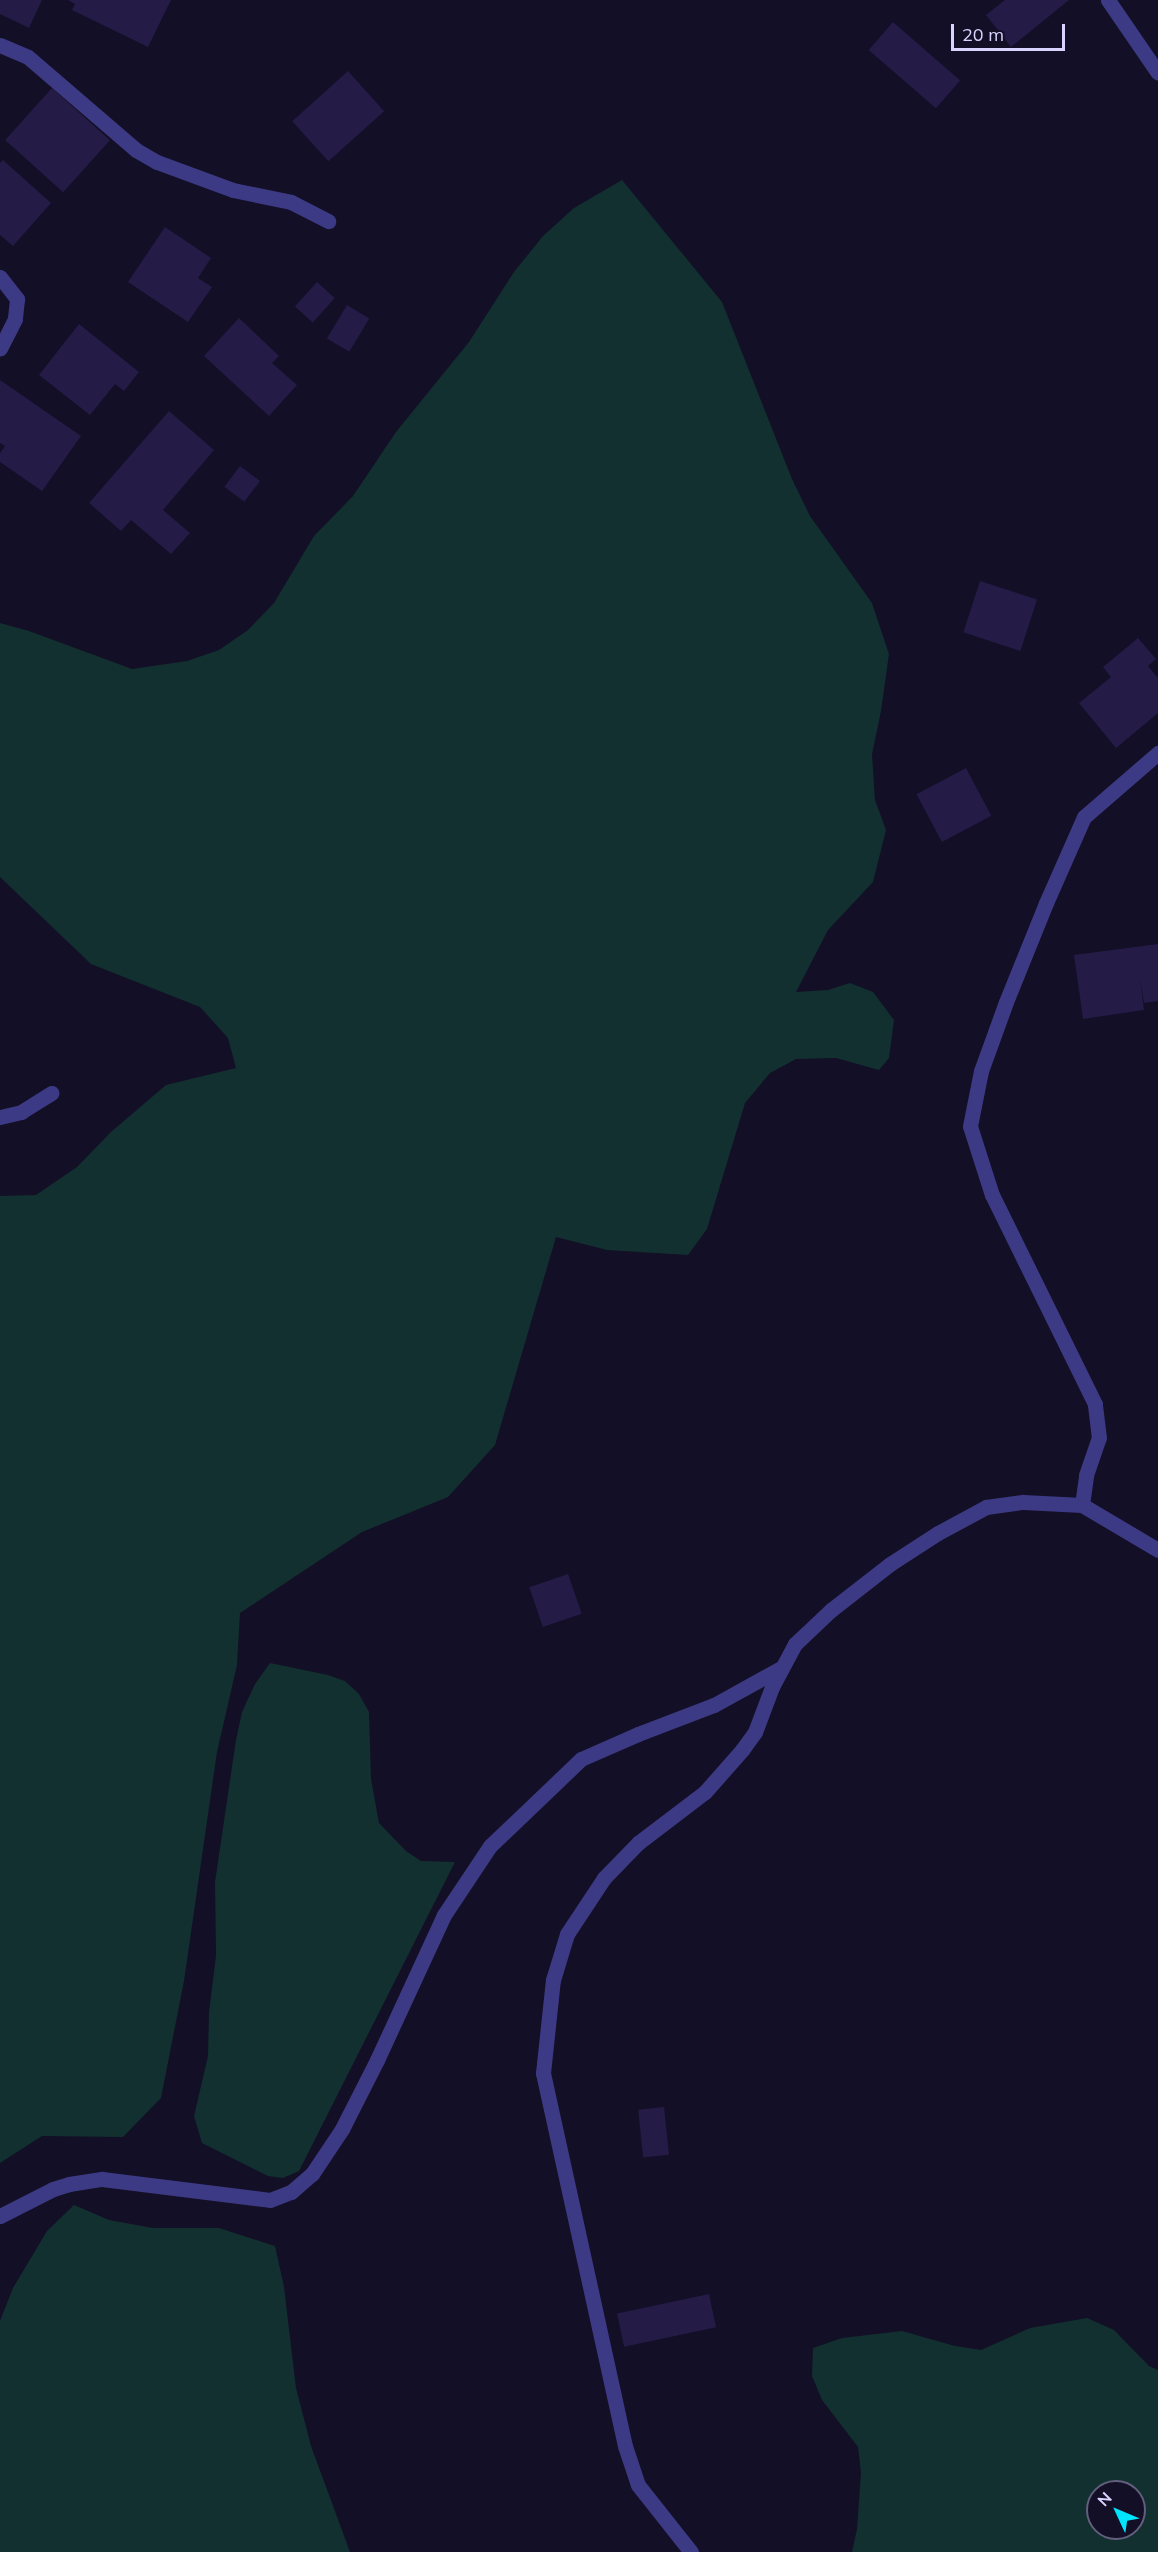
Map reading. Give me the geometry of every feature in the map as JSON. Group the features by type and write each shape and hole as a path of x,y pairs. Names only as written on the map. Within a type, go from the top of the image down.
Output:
{"street":[{"path":"1108,0 1158,73"},
{"path":"0,45 28,57 136,150 157,162 233,190 291,202 314,211 328,221"},
{"path":"0,277 17,298 15,319 0,348"},
{"path":"1082,1505 1086,1475 1099,1438 1095,1404 992,1195 970,1126 981,1071 999,1022 1046,903 1084,817 1158,753"},
{"path":"0,1117 21,1112 51,1093"},
{"path":"691,2552 638,2485 625,2446 543,2073 546,2028 553,1980 567,1934 591,1895 638,1843 705,1792 742,1750 755,1732 781,1668 795,1644 831,1610 890,1564 986,1507 1023,1502 1082,1505 1158,1550"},
{"path":"0,2216 53,2189 69,2184 102,2180 270,2200 291,2192 312,2174 342,2129 378,2060 444,1915 490,1846 581,1759 714,1705 781,1668"}],"green space":[{"path":"622,180 722,302 792,479 810,516 872,603 889,654 872,754 875,800 886,830 873,882 828,930 796,992 828,990 850,983 873,992 894,1020 889,1058 879,1070 836,1058 796,1059 770,1073 745,1103 707,1229 688,1255 607,1250 556,1237 495,1445 448,1497 362,1532 240,1613 237,1665 217,1752 184,1981 161,2098 123,2137 42,2136 0,2163 0,1196 36,1195 77,1167 111,1132 166,1085 236,1068 228,1038 200,1007 91,964 0,877 0,623 29,631 132,669 187,661 219,650 248,630 274,603 314,536 353,496 396,432 469,342 514,272 543,236 574,208"},
{"path":"270,1663 328,1675 345,1681 359,1694 369,1712 371,1779 379,1823 406,1851 421,1861 455,1862 299,2171 283,2178 268,2176 202,2143 194,2116 208,2056 209,2012 216,1956 215,1882 236,1740 242,1712 255,1684"},
{"path":"74,2205 109,2220 153,2228 219,2228 275,2246 284,2287 296,2388 311,2446 350,2552 0,2552 0,2321 13,2288 47,2231"},
{"path":"1087,2318 1114,2330 1149,2366 1158,2370 1158,2552 852,2552 857,2529 861,2473 858,2447 822,2400 812,2376 813,2348 842,2338 902,2331 955,2346 981,2350 1030,2328"}],"building":[{"path":"0,0 42,0 29,28 0,14"},
{"path":"68,0 171,0 148,47 72,10 75,4"},
{"path":"1005,0 1069,0 1011,47 986,15"},
{"path":"893,22 960,80 936,108 869,50"},
{"path":"348,71 384,111 328,161 292,121"},
{"path":"52,88 110,140 63,192 5,140"},
{"path":"3,160 51,203 13,246 0,235 0,163"},
{"path":"165,227 211,258 198,278 212,287 188,322 128,282"},
{"path":"317,282 335,298 313,323 295,307"},
{"path":"347,305 369,318 349,352 327,338"},
{"path":"239,318 279,356 272,363 297,385 269,416 204,356"},
{"path":"79,324 139,372 124,391 115,384 90,415 39,375"},
{"path":"0,380 81,436 42,491 0,462 0,453 5,446 0,443"},
{"path":"169,411 214,450 163,510 190,533 171,554 131,520 121,531 89,503"},
{"path":"240,466 260,481 244,502 224,487"},
{"path":"980,581 1037,600 1020,651 963,632"},
{"path":"1138,638 1156,659 1148,666 1158,678 1158,713 1116,748 1079,703 1111,677 1103,667"},
{"path":"966,768 991,816 942,842 917,794"},
{"path":"1158,944 1158,1001 1144,1003 1140,979 1144,1010 1083,1019 1074,955"},
{"path":"568,1574 582,1614 543,1627 529,1587"},
{"path":"664,2107 669,2155 643,2157 638,2110"},
{"path":"709,2294 716,2327 624,2347 617,2314"}]}
